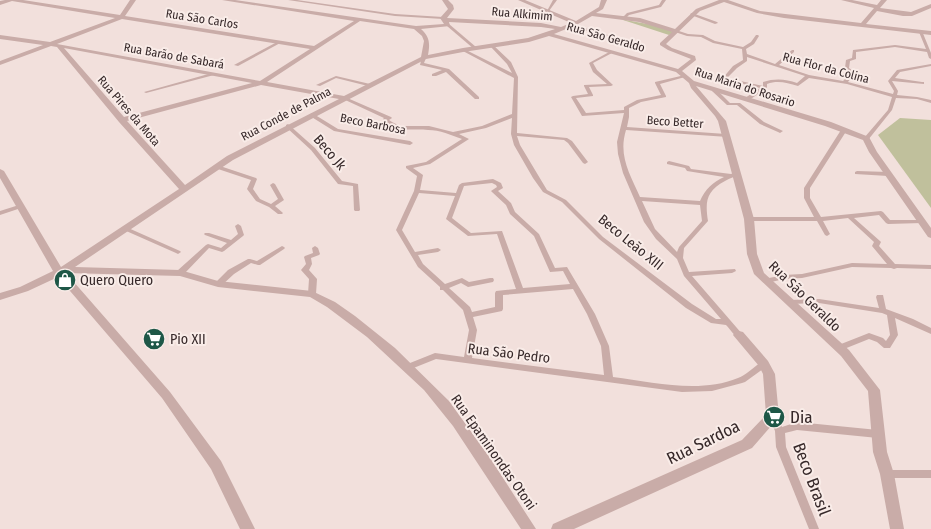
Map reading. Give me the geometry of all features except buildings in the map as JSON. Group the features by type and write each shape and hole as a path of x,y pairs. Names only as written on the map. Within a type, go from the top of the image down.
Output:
{"street":[{"path":"0,3 12,0"},
{"name":"Rua São Carlos","path":"12,0 316,48"},
{"path":"0,63 122,17 133,0"},
{"path":"224,0 242,1 416,28 445,21 451,9 450,5 445,0"},
{"path":"521,0 548,10 573,24"},
{"name":"Rua Conde de Palma","path":"0,297 24,289 62,271 126,229 183,188 230,158 368,85 424,58 491,45 528,40 549,34 573,24 601,8 604,0"},
{"path":"723,0 759,12 931,33"},
{"name":"Rua Maria do Rosario","path":"723,0 702,7 692,14 662,44 670,49 693,56 694,60 685,76 714,90 844,130 866,139"},
{"path":"844,0 903,14 912,14 931,6"},
{"path":"862,25 884,0"},
{"path":"590,14 656,24 676,31"},
{"path":"122,120 261,83 360,19"},
{"name":"Rua Alkimim","path":"445,21 535,24 561,29"},
{"path":"416,28 424,34 428,42 424,58"},
{"name":"Rua São Geraldo","path":"549,34 685,76 718,115 722,121 734,175 749,220 752,254 759,274 839,348 874,390 880,452 887,474 896,529"},
{"name":"Rua Barão de Sabará","path":"0,37 50,44 343,98"},
{"name":"Rua Pires da Mota","path":"59,46 122,120 183,188"},
{"path":"866,139 888,174 931,235"},
{"path":"0,172 20,207 62,271 166,396 216,465 248,529"},
{"name":"Rua Epaminondas Otoni","path":"62,271 180,273 218,284 312,294 325,300 362,326 408,367 458,421 529,529"},
{"path":"740,335 764,364 769,374 773,417"},
{"name":"Rua Sardoa","path":"558,529 747,444 773,417"}],"lane":[{"name":"Rua Alkimim","path":"290,0 445,21"},
{"path":"313,0 317,4"},
{"path":"548,10 555,0"},
{"path":"624,18 628,14 660,6 664,0"},
{"path":"692,14 716,23"},
{"path":"445,21 475,48"},
{"path":"573,24 642,46"},
{"path":"676,31 687,35 702,36 714,42 744,48 752,44 757,36"},
{"path":"921,32 931,58"},
{"path":"236,65 280,42"},
{"path":"491,45 509,63 516,77"},
{"path":"844,83 851,75 851,71 847,68 848,60 854,59 854,51 895,46 927,49"},
{"path":"744,48 745,60 724,79 764,88"},
{"path":"463,50 516,77"},
{"path":"776,65 793,51"},
{"path":"611,52 591,63 595,71 611,85 586,86 591,95 572,97 584,115 627,111"},
{"name":"Rua Flor da Colina","path":"745,55 808,76 844,83 895,96 917,98 931,102"},
{"path":"424,58 422,64 447,70 477,98"},
{"path":"866,139 890,110 896,91 890,81 899,71 931,65"},
{"path":"434,76 447,70"},
{"path":"146,92 212,74"},
{"path":"685,76 657,83 664,96 643,99 626,108 627,111 619,140 622,165 652,230 680,258 687,274 740,335"},
{"path":"747,99 764,88 765,83 772,80 783,80 798,85 808,76"},
{"path":"318,85 336,77 368,85"},
{"name":"Beco Leão XIII","path":"516,77 514,134 517,145 544,191 564,201 601,238 689,306 714,321 729,323"},
{"path":"892,80 922,83"},
{"path":"714,90 729,104 738,104 762,123 780,131"},
{"path":"343,98 388,118 386,120 396,126 413,129 428,128 466,139 428,164 408,167 420,175 417,191 399,230 420,265 467,309 473,330 468,360"},
{"name":"Beco Barbosa","path":"312,115 336,130 410,143"},
{"path":"453,134 484,127 515,115"},
{"name":"Beco Jk","path":"288,126 313,149 340,183 356,185 357,210"},
{"name":"Beco Better","path":"623,128 726,136"},
{"path":"827,234 808,198 807,188 844,130"},
{"path":"514,134 565,139 570,142 585,162"},
{"path":"669,163 687,167 689,170 734,175"},
{"path":"217,167 254,179 250,189 258,200 271,206 280,214"},
{"path":"857,173 888,174"},
{"path":"680,258 681,248 704,221 703,202 708,190 717,182 734,175"},
{"path":"520,291 500,232 470,235 449,219 462,185 493,182 499,184 500,188 494,191 509,204 512,213 537,235 553,270 565,269 591,314 605,346 609,379"},
{"path":"271,206 281,200 273,185"},
{"path":"417,191 458,196"},
{"path":"638,199 703,202"},
{"path":"0,213 20,207"},
{"path":"749,220 820,219 881,213 888,222 922,221"},
{"path":"849,216 878,242 875,246 894,267"},
{"path":"180,273 208,246 222,250 241,235 238,226"},
{"path":"126,229 178,252"},
{"path":"207,234 231,242"},
{"path":"218,284 231,272 250,261 258,263 282,248"},
{"path":"312,294 313,279 305,270 309,264 307,256 318,254 315,248"},
{"path":"413,254 438,250"},
{"path":"767,281 784,277 802,276 852,265 931,267"},
{"path":"687,274 732,271"},
{"path":"443,288 462,280 468,286 490,280"},
{"path":"468,315 499,309 499,293 575,286"},
{"path":"880,297 883,311"},
{"path":"790,302 819,301 883,311 931,332"},
{"path":"839,348 869,336 880,340 887,346 894,335 891,314"},
{"name":"Rua São Pedro","path":"408,367 435,356 682,388 712,388 742,380 764,364"},
{"name":"Beco Brasil","path":"773,417 780,432 781,447 814,529"},
{"path":"780,432 797,426 878,434"},
{"path":"887,474 931,474"}],"green space":[{"path":"620,19 653,25 674,32 669,35"},
{"path":"900,118 931,120 931,208 878,135"}],"place":[{"name":"Quero Quero","path":"65,280"},
{"name":"Pio XII","path":"154,339"},
{"name":"Dia","path":"774,417"}]}
